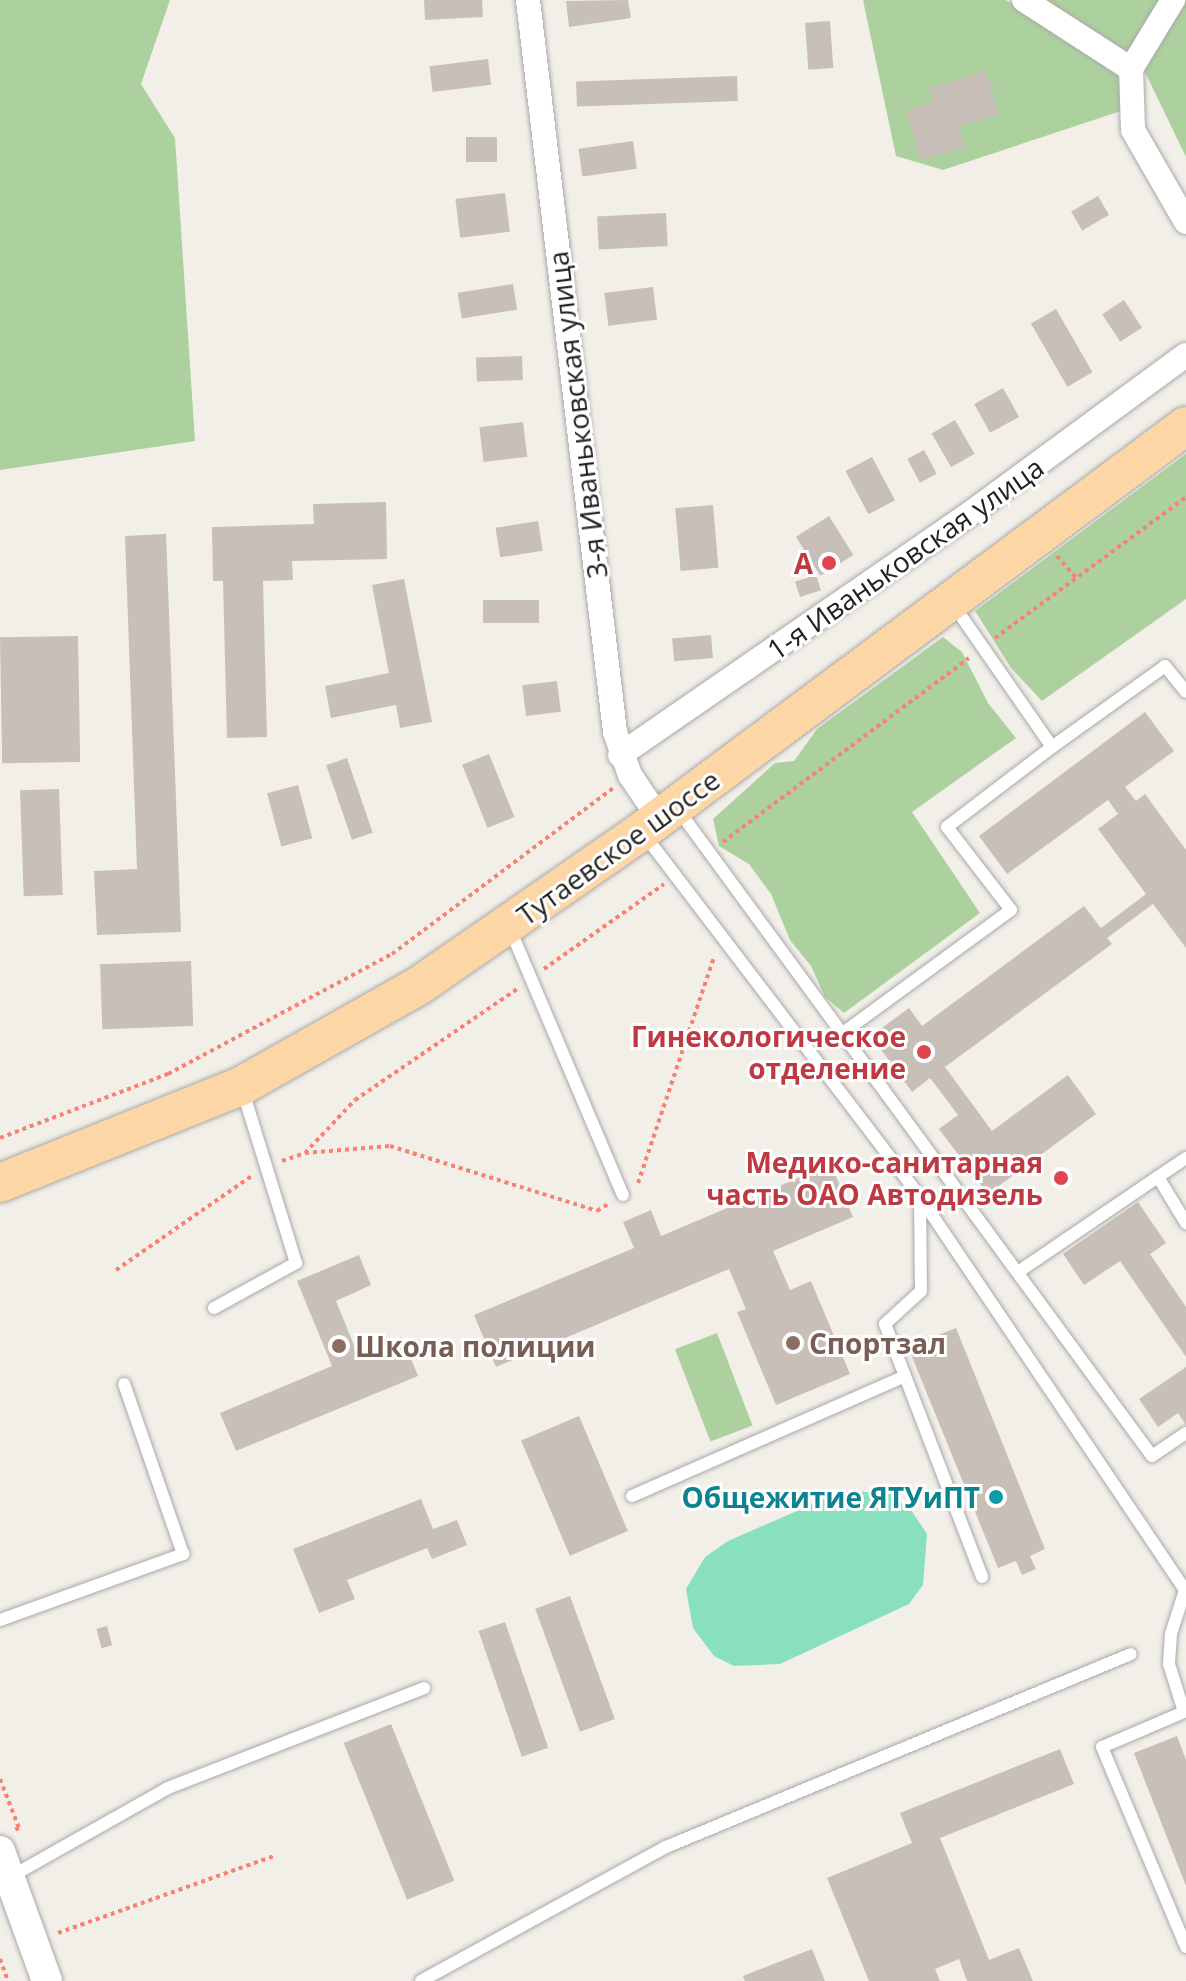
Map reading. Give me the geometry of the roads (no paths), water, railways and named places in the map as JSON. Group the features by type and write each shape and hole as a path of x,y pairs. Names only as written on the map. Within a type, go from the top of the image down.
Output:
{"main road":[{"name":"Тутаевское шоссе","path":"0,1183 241,1086 326,1042 509,926 659,819 1186,426"}],"street":[{"name":"3-я Иваньковская улица","path":"528,0 620,755 659,819"},
{"path":"1024,0 1131,69"},
{"path":"1173,0 1131,69 1133,130 1186,222"},
{"name":"1-я Иваньковская улица","path":"620,755 972,512 1186,355"},
{"path":"5,1860 47,1981"}],"lane":[{"path":"950,601 1052,747"},
{"path":"840,1035 1011,910 947,827 1165,666 1186,692"},
{"path":"659,819 710,852 840,1035 1152,1456 1186,1433"},
{"path":"659,819 673,878 920,1197 1185,1589 1169,1664 1184,1712 1102,1747 1186,1947"},
{"path":"509,926 623,1195"},
{"path":"214,1308 296,1263 241,1086"},
{"path":"1018,1272 1186,1158"},
{"path":"1158,1177 1186,1223"},
{"path":"920,1197 921,1291 885,1324 982,1577"},
{"path":"632,1496 905,1376"},
{"path":"0,1620 183,1554 124,1384"},
{"path":"421,1981 666,1847 1131,1654"},
{"path":"5,1860 168,1788 424,1688"}],"place":[{"name":"А","path":"829,563"},
{"name":"Гинекологическое отделение","path":"924,1052"},
{"name":"Медико-санитарная часть ОАО Автодизель","path":"1061,1178"},
{"name":"Спортзал","path":"793,1343"},
{"name":"Школа полиции","path":"339,1346"},
{"name":"Общежитие ЯТУиПТ","path":"996,1497"}]}
